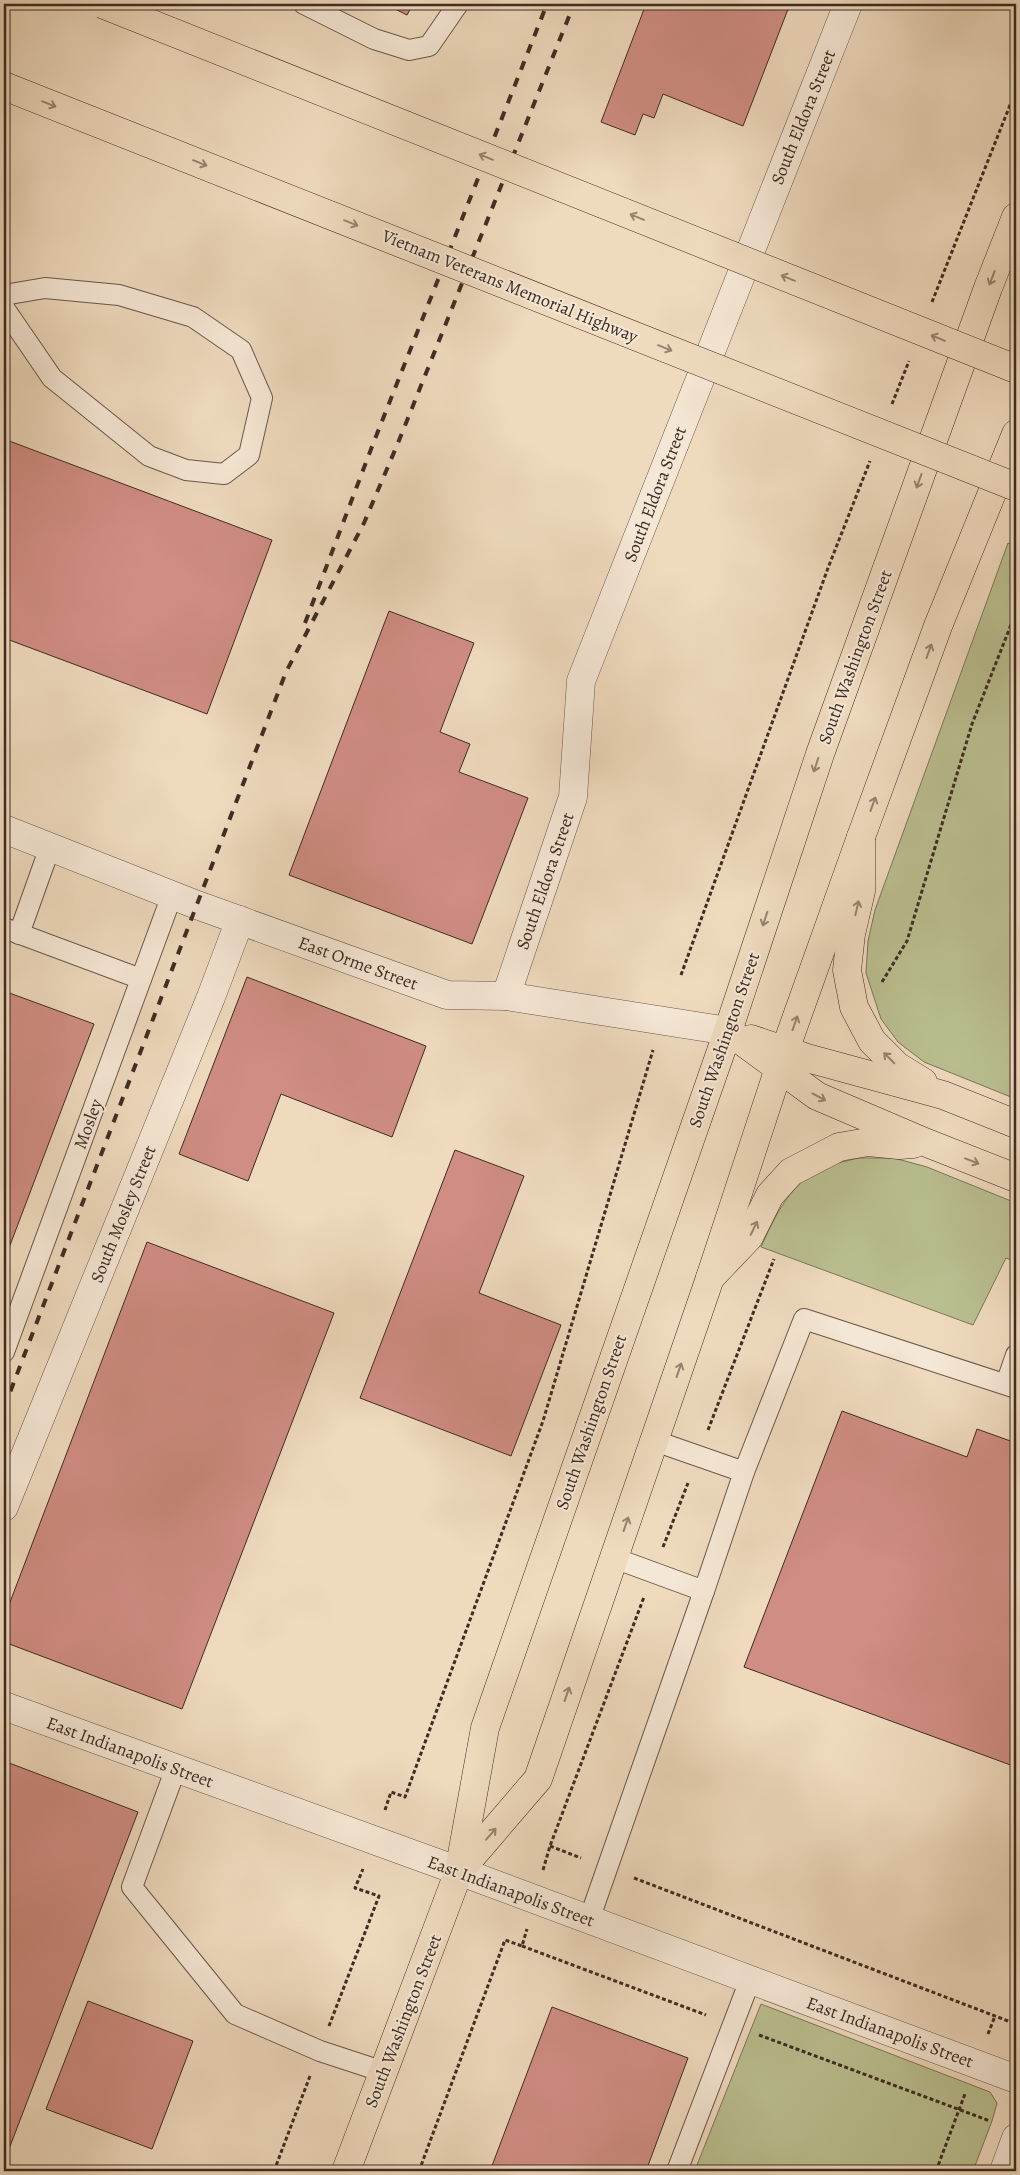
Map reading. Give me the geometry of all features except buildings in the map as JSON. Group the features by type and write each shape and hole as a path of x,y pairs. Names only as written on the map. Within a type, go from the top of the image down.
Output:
{"main road":[{"path":"102,4 1016,369"},
{"name":"Vietnam Veterans Memorial Highway","path":"4,86 1016,487"},
{"name":"South Washington Street","path":"346,2171 459,1871 485,1728 728,1031 820,754 988,288 1016,217"},
{"name":"South Washington Street","path":"459,1871 538,1779 710,1278 782,1060 861,837 938,626 1016,434"},
{"path":"861,837 861,891 851,934 847,970 854,1007 872,1041 897,1066 943,1095"},
{"path":"728,1031 782,1060 817,1096 927,1144 1016,1178"},
{"path":"782,1060 808,1058 943,1095 1016,1124"},
{"path":"710,1278 749,1237 770,1195 791,1172 840,1147 868,1142 899,1145 927,1144"}],"street":[{"name":"South Eldora Street","path":"506,996 573,798 581,681 848,4"},
{"name":"East Orme Street","path":"4,829 172,895 447,995 506,996 728,1031"},
{"name":"South Mosley Street","path":"4,1507 240,920"},
{"name":"East Indianapolis Street","path":"4,1706 459,1871 1016,2079"},
{"path":"1004,2171 1016,2138"}],"lane":[{"path":"304,4 374,39 409,50 428,46 458,4"},
{"path":"4,295 45,288 119,295 193,317 241,350 262,398 249,455 224,474 186,470 149,456 52,378 4,308"},
{"path":"50,847 12,931 141,979"},
{"name":"Mosley","path":"4,1352 172,895"},
{"path":"589,1920 744,1472 804,1319 1011,1386 1016,1355"},
{"path":"654,1441 744,1472"},
{"path":"614,1558 653,1574 704,1591"},
{"path":"176,1768 132,1887 235,2014 320,2051 384,2072"},
{"path":"677,2171 750,1980"}],"path":[{"path":"929,310 1016,90"},
{"path":"890,411 911,356"},
{"path":"681,975 828,568 871,457"},
{"path":"878,988 907,941 972,724 1016,612"},
{"path":"274,2171 379,1896 355,1888 391,1792 405,1797 543,1421 654,1046"},
{"path":"522,1946 550,1846 777,1254"},
{"path":"550,1846 1016,2024"},
{"path":"419,2171 505,1940 992,2122"}],"green space":[{"path":"1008,543 1016,546 1016,1099 924,1062 898,1042 881,1019 866,973 868,941 875,910"},
{"path":"858,1158 894,1158 927,1167 1016,1203 1016,1262 1006,1258 973,1325 761,1247 778,1212 803,1181 825,1167"},
{"path":"761,2004 990,2092 997,2103 973,2171 713,2171 697,2165"}],"railway":[{"path":"305,623 373,444 547,4"},
{"path":"4,1408 286,672 364,523 398,443 574,4"}]}
